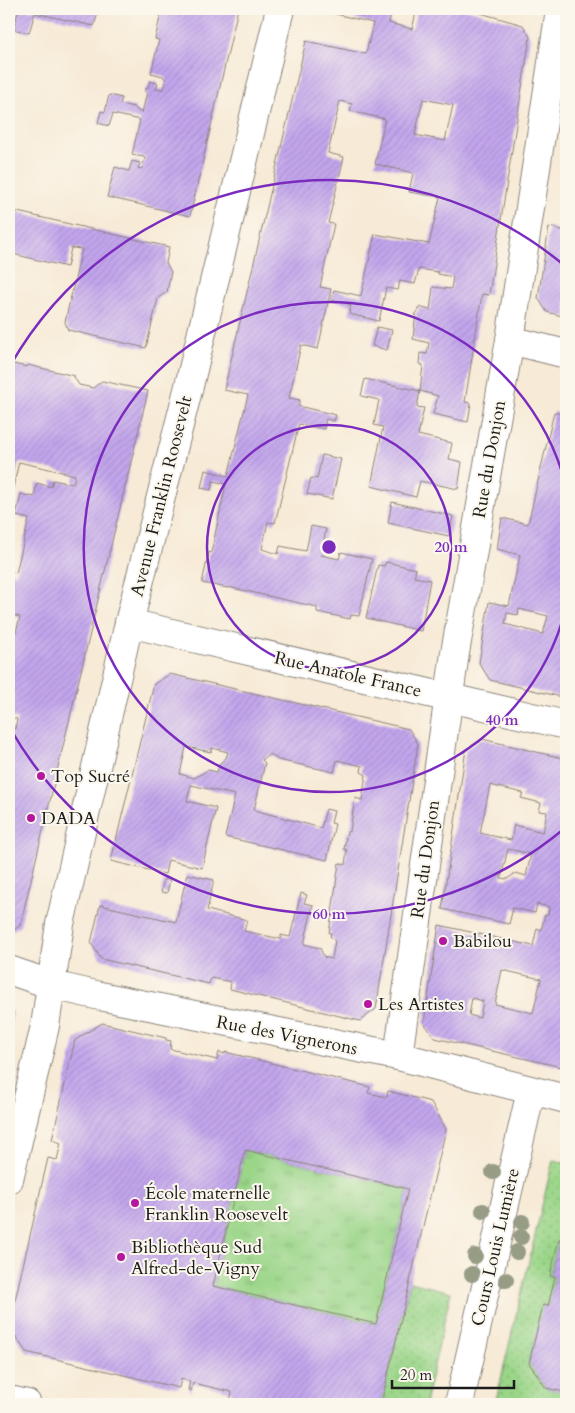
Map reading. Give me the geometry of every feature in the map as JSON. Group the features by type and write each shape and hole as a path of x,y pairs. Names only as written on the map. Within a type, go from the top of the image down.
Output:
{"street":[{"name":"Avenue Franklin Roosevelt","path":"9,1180 45,1026 60,924 129,622 188,390 280,9"},
{"name":"Rue du Donjon","path":"398,1056 448,697 510,340 561,10"},
{"path":"510,340 566,354"},
{"name":"Rue Anatole France","path":"129,622 566,725"},
{"name":"Rue des Vignerons","path":"9,970 52,985 398,1056 566,1099"},
{"name":"Cours Louis Lumière","path":"459,1404 531,1091"},
{"path":"9,1400 27,1404"}],"green space":[{"path":"245,1150 408,1189 376,1324 213,1286"},
{"path":"553,1160 566,1163 566,1207 564,1217 566,1218 566,1241 559,1239 550,1276 555,1277 548,1306 544,1305 529,1363 546,1388 564,1392 561,1404 495,1404"},
{"path":"410,1282 451,1292 425,1404 381,1404"}],"building":[{"path":"19,9 99,9 94,26 35,13 29,33 13,29"},
{"path":"162,9 238,9 190,216 107,197 115,167 129,171 132,161 140,163 138,168 141,169 145,159 144,157 132,155 140,120 113,114 109,126 98,123 101,111 105,112 109,95 122,98 120,104 134,107 142,113 147,92 145,92 145,89 147,89 150,81 158,83 156,89 164,89 166,80 163,76 151,73 159,40 155,39"},
{"path":"315,9 392,9 389,23 412,29 417,9 466,9 523,25 530,37 489,295 482,294 465,402 471,403 468,422 433,414 438,396 420,391 423,365 419,364 420,353 427,354 429,343 413,339 416,312 418,312 419,307 430,310 433,287 451,289 453,277 419,269 415,284 400,281 398,290 386,288 379,321 349,314 351,305 331,300 334,290 361,296 375,234 429,244 440,197 409,192 413,173 375,164 385,119 350,111 352,104 340,101 328,153 344,157 328,223 334,224 320,287 331,289 318,349 301,345 289,398 300,400 298,406 336,415 334,421 326,419 324,429 299,424 275,523 268,522 262,549 278,554 280,546 306,551 311,526 326,529 321,555 339,559 341,552 372,559 359,616 351,615 350,619 317,612 317,607 202,583 209,552 211,553 226,484 213,481 211,490 201,488 205,470 228,476 248,395 224,390 306,41 366,54 373,23","holes":["423,99 453,105 445,141 415,135"]},
{"path":"9,210 169,247 166,263 171,272 167,292 158,298 146,348 68,330 65,322 82,249 71,248 67,267 9,253"},
{"path":"549,227 566,231 566,317 547,312 538,298"},
{"path":"377,327 392,330 387,350 372,346"},
{"path":"9,363 27,367 28,365 75,376 79,385 93,388 102,381 148,391 20,926 9,933 9,728 15,729 17,719 9,717 9,630 16,632 20,617 9,614 9,571 16,573 29,519 16,516 21,494 34,497 37,483 51,487 53,480 73,484 75,475 19,462 9,499"},
{"path":"365,379 420,391 417,407 424,408 418,435 452,443 449,459 462,462 458,489 420,481 416,497 371,486 383,427 374,425 379,400 361,396"},
{"path":"554,412 566,415 566,698 490,680 479,663 489,602 509,606 520,555 497,549 502,518 528,524","holes":["519,609 548,616 543,634 505,624 507,613 518,615"]},
{"path":"322,455 341,459 332,499 307,494 311,478 317,479"},
{"path":"392,502 453,516 449,536 388,523"},
{"path":"386,562 416,569 414,577 430,580 421,631 366,618 378,565 384,566"},
{"path":"170,674 409,729 418,744 376,1009 360,1021 230,989 231,982 211,978 209,984 101,959 91,943 100,905 176,922 187,874 214,880 207,910 247,920 244,931 281,939 281,935 290,937 301,893 307,895 304,903 313,905 304,944 320,948 324,957 332,959 335,941 330,936 331,933 329,933 339,863 345,865 347,850 344,849 347,832 350,831 355,798 362,800 366,775 361,772 362,766 337,760 334,772 278,760 270,754 262,760 265,763 254,810 321,828 326,809 334,811 331,823 335,824 327,860 225,837 235,795 191,785 187,801 216,808 202,868 168,860 165,874 111,861 154,684","holes":["186,747 211,752 212,748 228,752 226,758 220,763 217,772 208,770 194,778 180,774"]},
{"path":"482,739 566,759 566,838 563,851 566,852 566,1068 435,1038 424,1023 439,925 533,946 537,928 541,930 545,915 548,915 549,907 537,904 535,913 513,908 509,924 442,909 466,749","holes":["490,785 523,793 521,798 541,803 539,811 547,812 543,832 514,825 511,840 480,833","508,849 531,854 526,876 516,873 507,879 501,878","502,970 541,979 533,1013 495,1004","472,998 483,1001 480,1018 469,1015"]},
{"path":"164,879 170,880 167,893 161,892"},
{"path":"9,1005 13,1013 10,1030 9,1030"},
{"name":"École maternelle Franklin Roosevelt","path":"102,1023 166,1038 166,1040 171,1041 170,1049 217,1060 219,1052 225,1054 225,1052 370,1087 368,1093 387,1097 388,1091 431,1102 446,1129 381,1404 245,1404 230,1401 232,1392 193,1383 191,1391 188,1390 190,1381 181,1379 179,1388 26,1352 9,1326 48,1158 57,1160 61,1143 52,1140 75,1040","holes":["245,1150 408,1189 376,1324 213,1286"]},
{"path":"559,1239 566,1241 566,1390 564,1392 546,1388 529,1363 543,1305 548,1306 555,1277 550,1276"}],"place":[{"name":"Top Sucré","path":"41,776"},
{"name":"DADA","path":"31,818"},
{"name":"Babilou","path":"443,941"},
{"name":"Les Artistes","path":"368,1004"},
{"name":"École maternelle Franklin Roosevelt","path":"135,1203"},
{"name":"Bibliothèque Sud Alfred-de-Vigny","path":"121,1257"}]}
